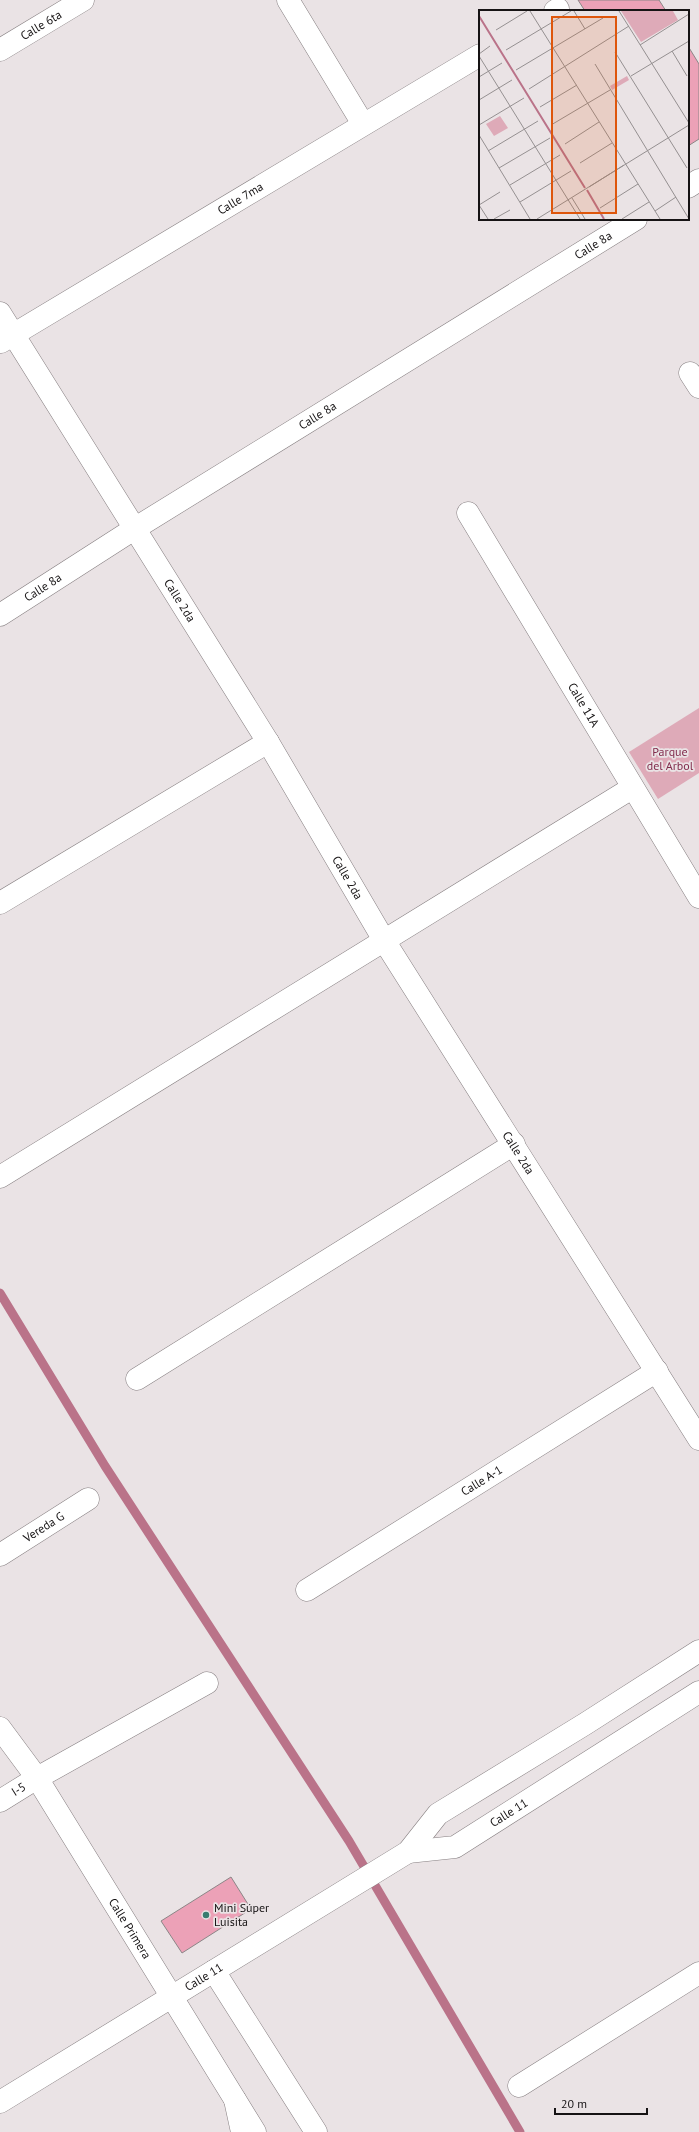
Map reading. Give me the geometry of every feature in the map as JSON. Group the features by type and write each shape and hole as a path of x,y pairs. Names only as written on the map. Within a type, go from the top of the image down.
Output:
{"main road":[{"name":"Calle 6ta","path":"0,50 83,0"},
{"path":"288,0 363,124"},
{"name":"Calle 7ma","path":"7,338 479,56"},
{"path":"689,186 699,180"},
{"name":"Calle 8a","path":"0,615 134,529 634,220"},
{"name":"Calle 2da","path":"0,313 7,338 134,529 268,742 385,942 699,1439"},
{"name":"Calle 11A","path":"468,513 632,788 699,897"},
{"path":"0,903 268,742"},
{"path":"0,1177 385,942 632,788"},
{"path":"137,1379 514,1144"},
{"name":"Calle A-1","path":"307,1590 657,1371"},
{"name":"Vereda G","path":"0,1555 88,1498"},
{"name":"Calle 11","path":"0,2102 408,1852 438,1814 585,1724 699,1651"},
{"name":"I-5","path":"0,1801 37,1778 207,1683"},
{"name":"Calle 11","path":"408,1852 455,1846 699,1692"},
{"path":"585,1724 603,1752"},
{"name":"Calle Primera","path":"0,1728 37,1778 255,2132"},
{"path":"214,1971 316,2132"},
{"path":"519,2086 699,1973"},
{"path":"235,2100 242,2132"}],"green space":[{"name":"Parque del Arbol","path":"699,708 699,773 658,799 629,752"}],"building":[{"path":"578,0 659,0 665,10 584,10"},
{"path":"689,48 699,64 699,139 689,145"},
{"name":"Mini Súper Luisita","path":"231,1877 251,1909 182,1953 161,1921"}],"waterway":[{"path":"0,1293 105,1466 349,1841 520,2132"}],"place":[{"name":"Mini Súper Luisita","path":"206,1915"}]}
